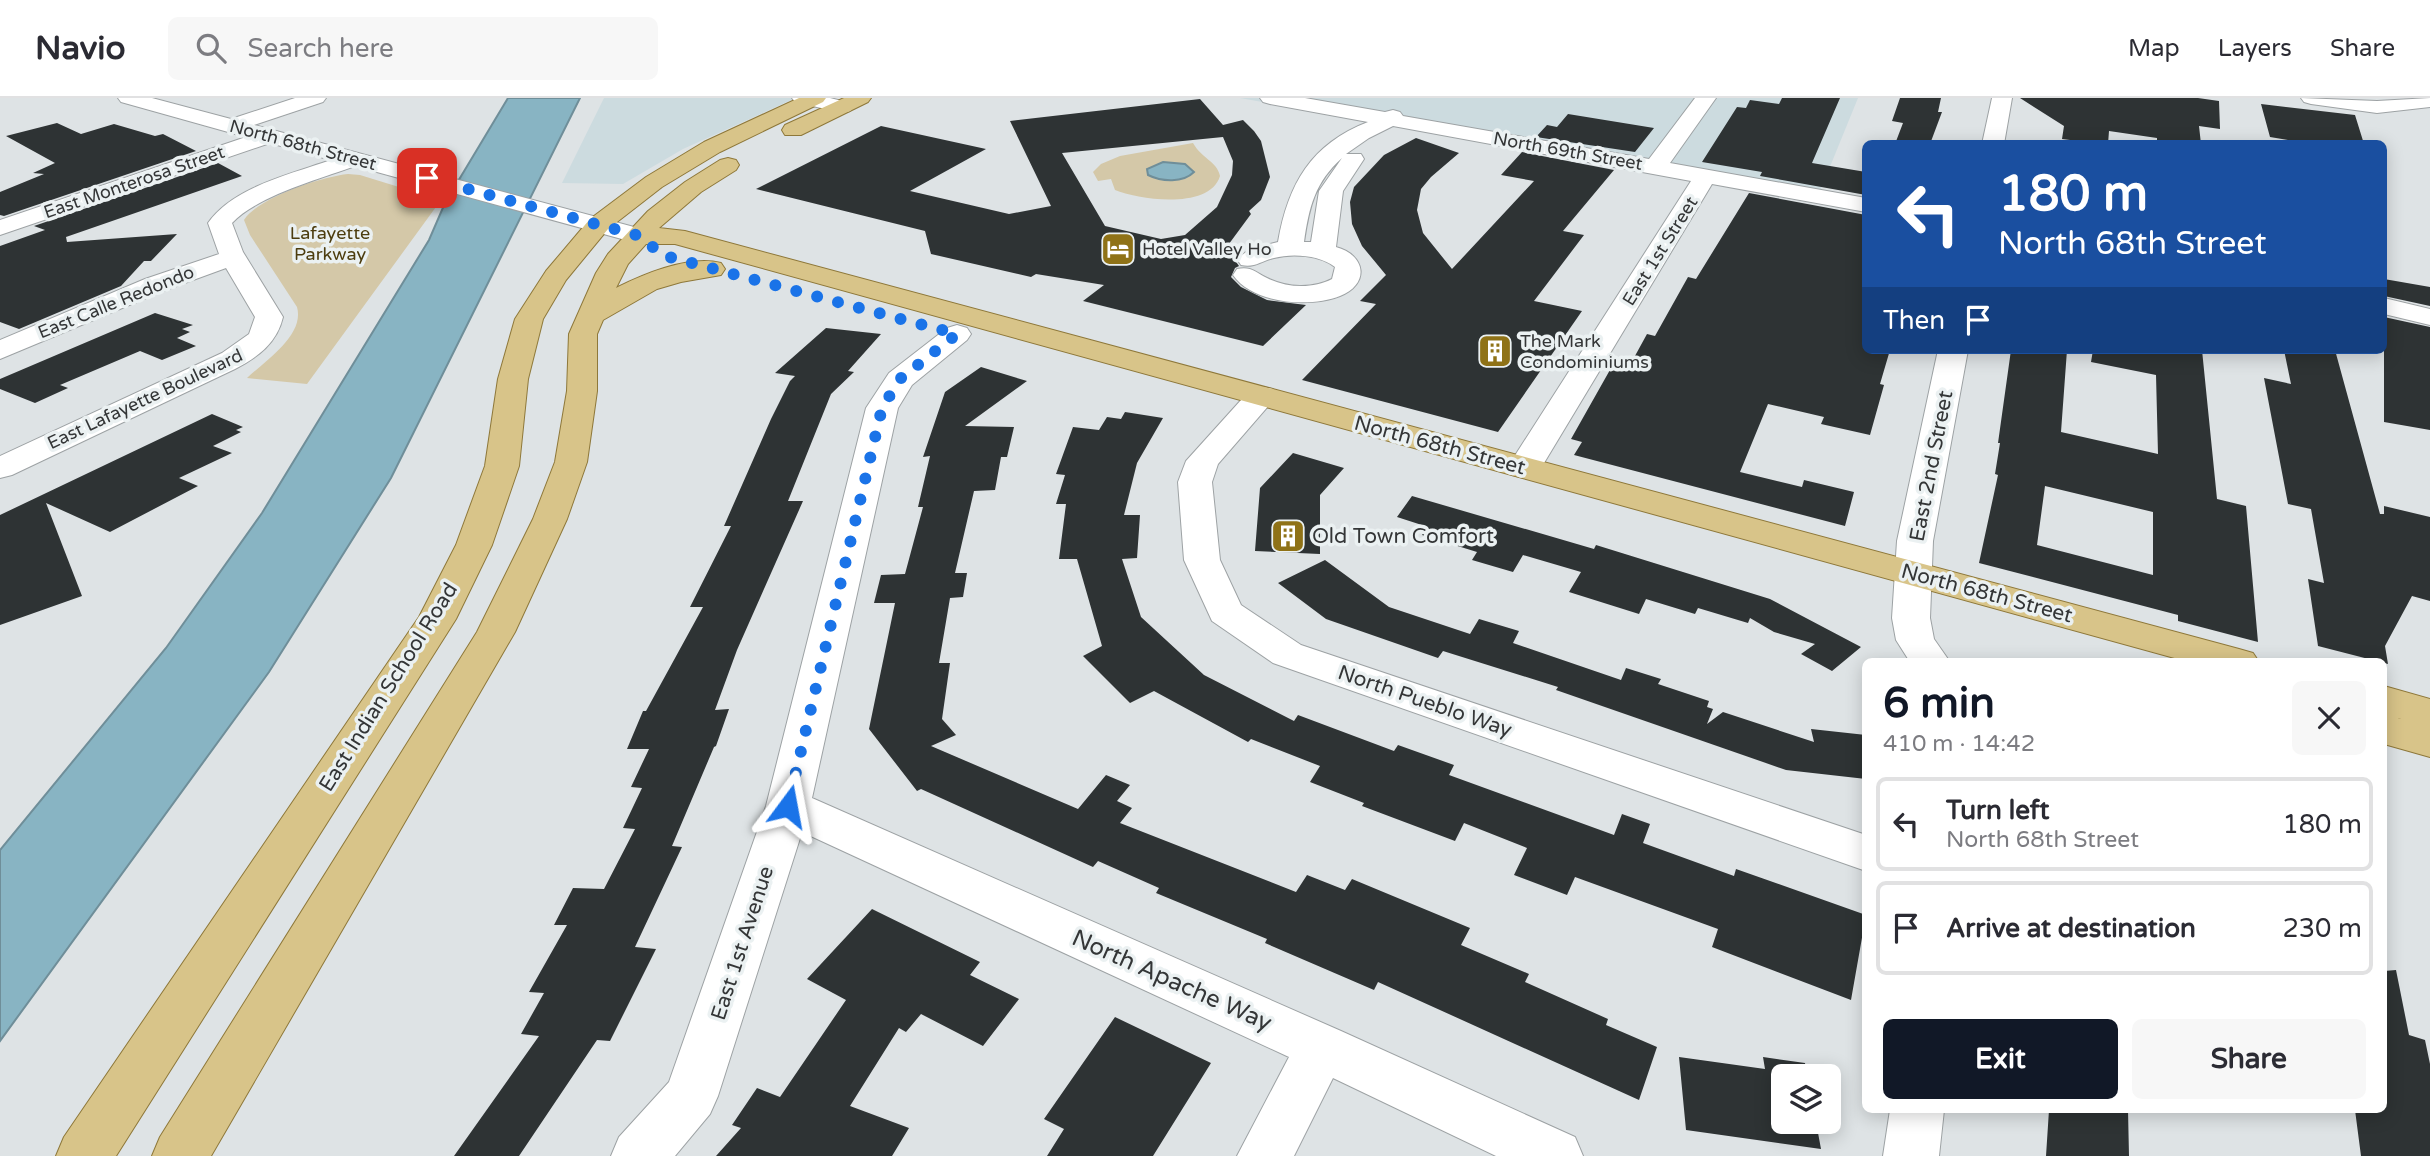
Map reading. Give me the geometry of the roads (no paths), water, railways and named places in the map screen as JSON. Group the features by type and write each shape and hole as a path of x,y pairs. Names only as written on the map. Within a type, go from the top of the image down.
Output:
{"main road":[{"name":"East Indian School Road","path":"84,1156 437,619 474,545 502,466 513,379 529,319 555,276 598,224 631,198 687,161 810,99"},
{"path":"180,1156 496,632 550,519 571,462 582,391 583,334 598,293 617,260 657,216 721,169 767,142 852,102"},
{"name":"North 68th Street","path":"640,236 662,255 712,269 957,334 1079,357"},
{"name":"North 68th Street","path":"640,236 676,236 1079,357 1913,585 2222,658"},
{"path":"590,316 639,285 676,273 712,269"},
{"name":"North 68th Street","path":"1254,405 1524,468 1913,585 2132,658"},
{"path":"2387,701 2430,713"},
{"path":"2387,730 2430,742"}],"street":[{"name":"North 68th Street","path":"128,98 640,236"},
{"path":"231,126 316,98"},
{"name":"North 69th Street","path":"1270,98 1393,116 1862,204"},
{"path":"1655,167 1706,98"},
{"path":"1994,140 2002,98"},
{"path":"2311,98 2377,107 2430,101"},
{"path":"810,99 852,102"},
{"path":"1290,248 1299,200 1324,161 1336,149 1393,116"},
{"path":"1323,251 1329,191 1339,173 1387,132 1393,116"},
{"name":"East Monterosa Street","path":"0,228 269,136"},
{"name":"East Lafayette Boulevard","path":"0,468 225,363 257,344 267,330 270,317 234,257 221,231 220,222 223,217 253,198 354,159"},
{"name":"East 1st Street","path":"1524,468 1706,176"},
{"path":"1290,248 1323,251 1345,263 1349,270 1348,278 1328,290 1295,294 1262,288 1248,267 1274,250 1290,248"},
{"name":"East Calle Redondo","path":"0,349 173,278 234,257"},
{"path":"2387,307 2430,317"},
{"name":"East 1st Avenue","path":"639,1156 691,1096 788,806 882,408 900,379 957,334"},
{"name":"East 2nd Street","path":"1927,658 1915,640 1911,618 1915,541 1952,354"},
{"name":"North Pueblo Way","path":"1254,405 1202,461 1195,482 1202,560 1225,612 1287,654 1862,852"},
{"name":"North Apache Way","path":"788,806 1322,1047 1555,1156"},
{"path":"1265,1156 1322,1047"},
{"path":"1911,1156 1917,1113"}],"water":[{"path":"508,98 580,98 391,478 269,672 0,1041 0,850 166,648 262,513 429,240 445,203"},
{"path":"1163,162 1185,164 1194,172 1184,178 1172,180 1148,175 1147,169"}],"place":[{"name":"Hotel Valley Ho","path":"1118,249"},
{"name":"The Mark Condominiums","path":"1495,351"},
{"name":"Old Town Comfort","path":"1288,536"}],"park label":[{"name":"Lafayette Parkway","path":"330,243"}]}
